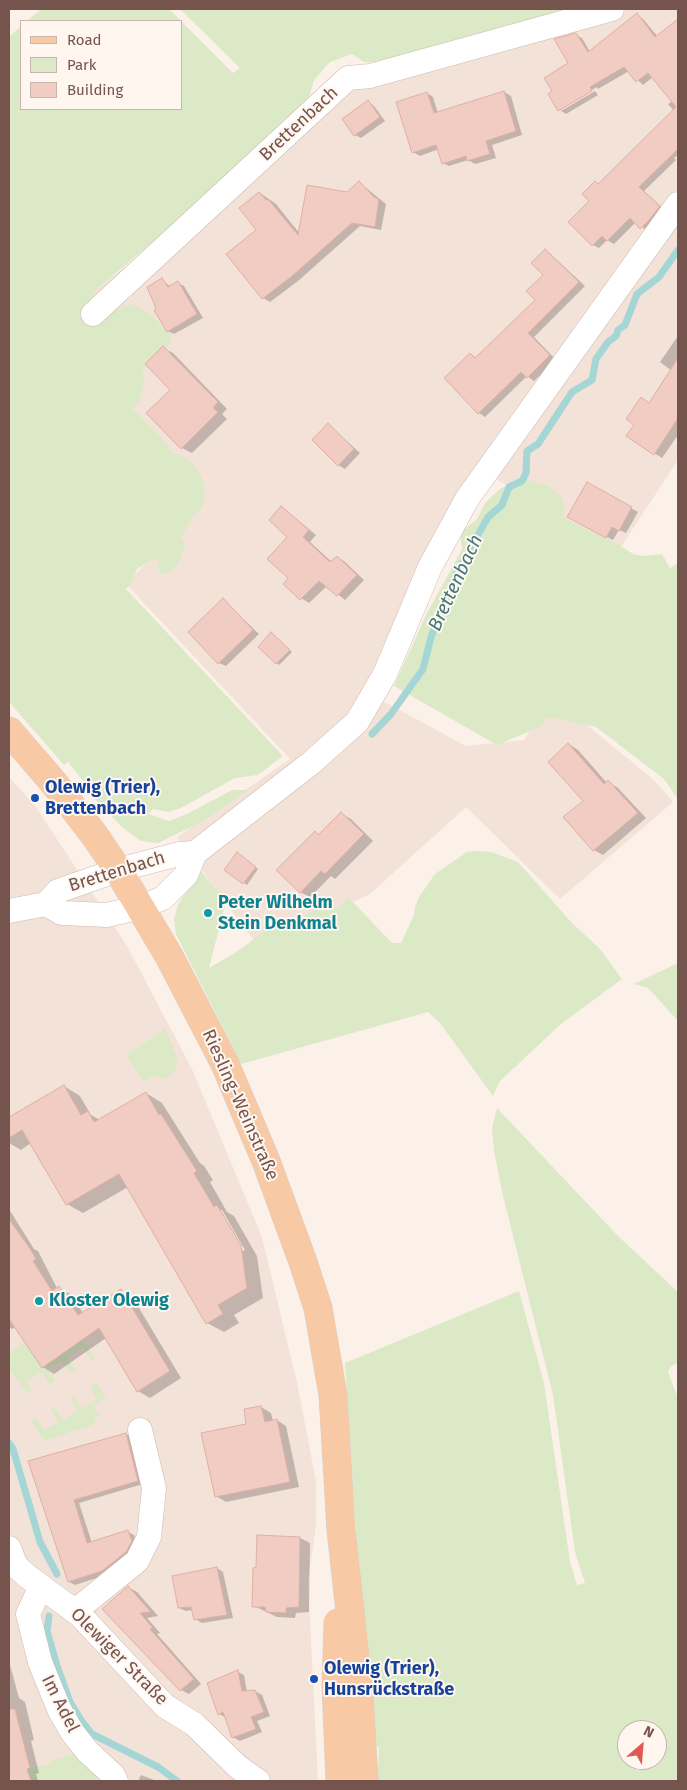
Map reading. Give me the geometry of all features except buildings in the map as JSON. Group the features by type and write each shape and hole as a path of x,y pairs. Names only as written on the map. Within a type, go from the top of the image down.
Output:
{"main road":[{"name":"Riesling-Weinstraße","path":"9,731 70,804 118,870 191,996 225,1064 270,1170 303,1262 318,1308 333,1395 340,1530 359,1694 364,1781"},
{"name":"Riesling-Weinstraße","path":"340,1530 336,1685 340,1781"}],"street":[{"name":"Brettenbach","path":"93,314 348,78 370,76 612,9"},
{"name":"Brettenbach","path":"46,904 62,913 107,915 141,907 163,898 186,875 195,853 312,763 357,722 385,674 430,567 467,499 678,204"},
{"name":"Brettenbach","path":"9,911 46,904 58,891 118,870 179,854 195,853"},
{"path":"74,1611 137,1561 149,1537 154,1488 140,1430"},
{"name":"Olewiger Straße","path":"9,1548 16,1566 74,1611 165,1706 194,1724 238,1767 258,1781"},
{"name":"Im Adel","path":"41,1586 18,1616 40,1662 58,1709 80,1742 114,1775 116,1781"}],"shaded area":[{"path":"591,9 678,9 678,460 619,550 499,481 481,468 368,693 466,746 524,740 542,713 576,716 654,780 673,802 560,899 466,807 370,894 258,946 177,837 290,759 126,584 191,516 66,387 96,290 229,184 345,86"},
{"path":"9,777 36,807 127,946 192,1069 262,1237 297,1383 316,1481 316,1526 308,1580 318,1781 9,1781"}],"green space":[{"path":"41,9 169,9 180,20 28,20"},
{"path":"180,9 586,9 383,62 364,62 352,54 330,62 314,80 306,107 263,148 96,290 92,305 119,309 132,304 153,316 160,325 171,332 171,340 163,355 142,369 144,380 140,399 133,409 156,432 174,454 185,457 196,468 203,481 205,495 202,506 191,520 181,538 185,545 178,565 167,574 161,573 158,568 159,559 150,561 137,569 131,584 126,589 283,756 258,775 235,778 181,808 168,812 153,809 148,814 169,821 187,814 232,790 249,790 202,822 158,843 141,841 124,829 86,790 88,787 68,762 64,765 9,702 9,37 20,27 20,110 182,110 182,22 233,73 240,68"},
{"path":"525,479 549,486 562,498 565,507 563,517 593,533 605,536 633,554 643,556 662,554 670,568 678,563 678,799 664,779 596,727 547,717 542,726 497,745 394,686 426,615 462,549 460,533 477,519 485,503 500,489 515,481"},
{"path":"467,852 491,852 518,862 572,923 600,949 622,979 561,1024 499,1082 493,1096 440,1023 428,1012 241,1064 176,934 174,919 178,905 200,870 226,901 209,968 235,953 262,933 293,922 323,906 339,908 348,897 392,943 401,943 414,915 419,897 435,874"},
{"path":"678,963 678,1021 648,988 634,984"},
{"path":"165,1029 177,1057 176,1069 167,1078 162,1079 155,1075 144,1082 126,1055"},
{"path":"497,1108 618,1236 678,1292 678,1363 671,1366 668,1372 678,1398 678,1781 377,1781 379,1748 371,1743 366,1689 345,1363 519,1291 544,1383 570,1562 577,1585 585,1583 575,1552 553,1395 503,1196 494,1151 492,1128"},
{"path":"83,1340 94,1358 91,1360 83,1348 67,1358 75,1370 71,1373 62,1361 48,1369 55,1381 50,1385 42,1372 26,1381 32,1390 27,1393 9,1368 9,1353 25,1343 42,1368"},
{"path":"96,1383 106,1398 93,1406 100,1416 93,1420 95,1424 44,1441 31,1421 36,1418 44,1430 58,1423 51,1409 54,1407 63,1420 78,1411 70,1398 74,1396 82,1409 97,1399 90,1387"},
{"path":"81,1751 98,1776 94,1781 31,1781 27,1769 51,1764 50,1761"}],"waterway":[{"name":"Brettenbach","path":"372,734 391,714 423,669 431,637 456,574 488,517 502,505 509,487 522,481 526,473 527,451 538,444 572,392 592,380 596,359 608,342 616,336 618,330 625,325 637,294 659,277 678,250"},
{"path":"9,1443 13,1449 40,1542 57,1574"},
{"path":"49,1616 47,1631 57,1666 70,1702 83,1723 92,1734 158,1767 177,1781"}],"place":[{"name":"Olewig (Trier), Brettenbach","path":"35,798"},
{"name":"Peter Wilhelm Stein Denkmal","path":"208,913"},
{"name":"Kloster Olewig","path":"39,1301"},
{"name":"Olewig (Trier), Hunsrückstraße","path":"314,1679"}]}
